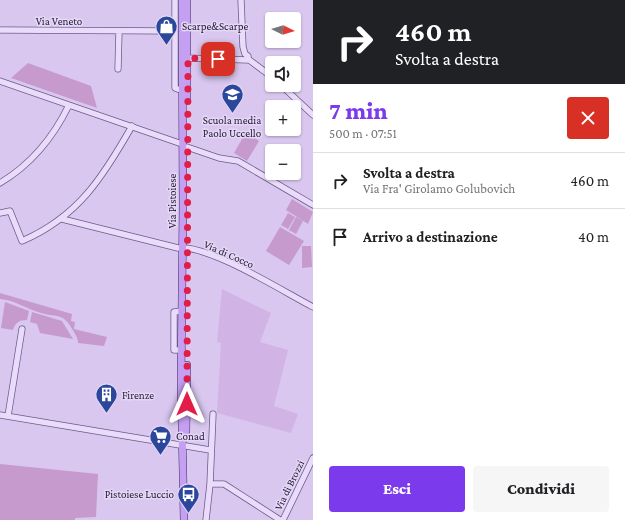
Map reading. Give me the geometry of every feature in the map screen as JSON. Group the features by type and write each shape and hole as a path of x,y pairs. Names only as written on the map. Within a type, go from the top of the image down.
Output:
{"main road":[{"name":"Via Pistoiese","path":"182,0 185,58 184,248 186,433 184,438 184,520"},
{"name":"Via Pistoiese","path":"185,145 183,91 187,0"},
{"name":"Via Pistoiese","path":"184,248 181,433 184,438"}],"street":[{"path":"175,0 175,88 183,91"},
{"path":"241,0 244,57"},
{"name":"Via Veneto","path":"0,30 175,31"},
{"path":"118,31 118,69"},
{"path":"185,58 228,59 244,57 265,72"},
{"path":"1,82 132,126 219,158 238,161 313,205"},
{"path":"288,92 313,115"},
{"path":"0,183 24,167 39,152 52,137 69,105"},
{"path":"0,213 10,211 22,241 62,218 96,186 132,126"},
{"name":"Via di Cocco","path":"62,218 184,248 229,262 313,307"},
{"path":"8,416 22,329"},
{"path":"206,520 210,484 210,450 213,414"},
{"path":"0,415 210,450"},
{"name":"Via di Brozzi","path":"281,520 313,458"},
{"path":"210,484 224,484 281,520"}],"shaded area":[{"path":"28,63 91,86 97,108 11,78"},
{"path":"246,132 259,141 247,161 234,153"},
{"path":"292,199 313,212 308,224 286,210"},
{"path":"288,213 295,217 288,229 281,225"},
{"path":"296,217 303,221 296,234 289,230"},
{"path":"280,227 304,241 289,265 266,251"},
{"path":"302,246 311,246 312,267 302,268"},
{"path":"222,289 271,313 260,342 288,350 274,406 298,414 291,433 217,413 221,343 217,342"},
{"path":"0,293 72,314 71,321 75,322 74,329 107,337 104,346 78,343 74,332 67,321 60,317 41,313 11,301 0,299"},
{"path":"5,302 29,311 27,320 18,322 13,330 1,328"},
{"path":"32,312 62,321 73,339 40,333 37,324 30,322"},
{"path":"0,464 98,474 96,517 75,518 75,520 0,520"}],"place":[{"name":"Scarpe&Scarpe","path":"166,46"},
{"name":"Scuola media Paolo Uccello","path":"232,114"},
{"name":"Firenze","path":"106,414"},
{"name":"Conad","path":"161,456"},
{"name":"Pistoiese Luccio","path":"189,514"}],"route":[{"path":"187,404 186,257 188,58 218,59"}]}
